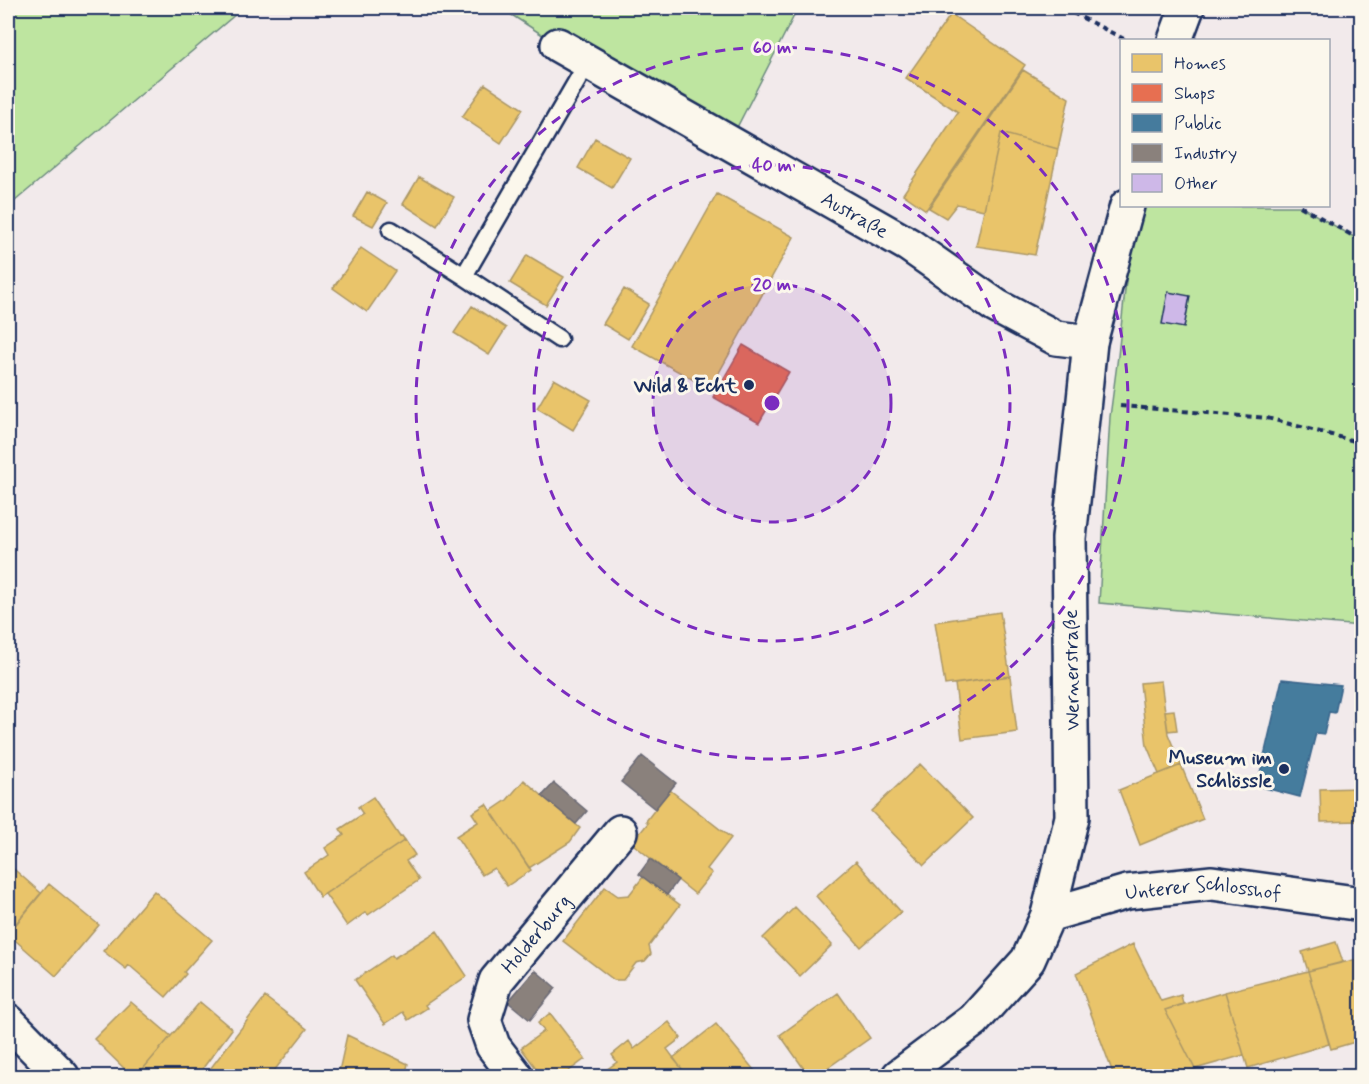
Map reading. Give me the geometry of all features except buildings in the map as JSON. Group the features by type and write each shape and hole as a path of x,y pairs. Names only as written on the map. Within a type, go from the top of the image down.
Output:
{"street":[{"path":"1175,39 1187,8"},
{"name":"Austraße","path":"558,45 909,245 996,306 1056,338 1090,342"},
{"name":"Wernerstraße","path":"899,1077 974,1020 1028,960 1048,915 1072,817 1069,538 1090,342 1127,207"},
{"name":"Holderburg","path":"516,1077 493,1046 484,1020 496,981 620,832"},
{"name":"Unterer Schlosshof","path":"1048,915 1127,892 1212,883 1362,904"},
{"path":"8,1021 63,1077"}],"lane":[{"path":"464,276 588,63"},
{"path":"391,230 560,339"}],"path":[{"path":"1062,8 1124,39"},
{"path":"1302,207 1362,241"},
{"path":"1084,400 1119,406 1267,418 1362,443"}],"green space":[{"path":"8,8 243,8 8,207"},
{"path":"501,8 798,8 729,143 558,45"},
{"path":"1134,207 1302,207 1361,241 1361,626 1099,603 1110,417"}],"place":[{"name":"Wild & Echt","path":"749,385"},
{"name":"Museum im Schlössle","path":"1284,769"}]}
